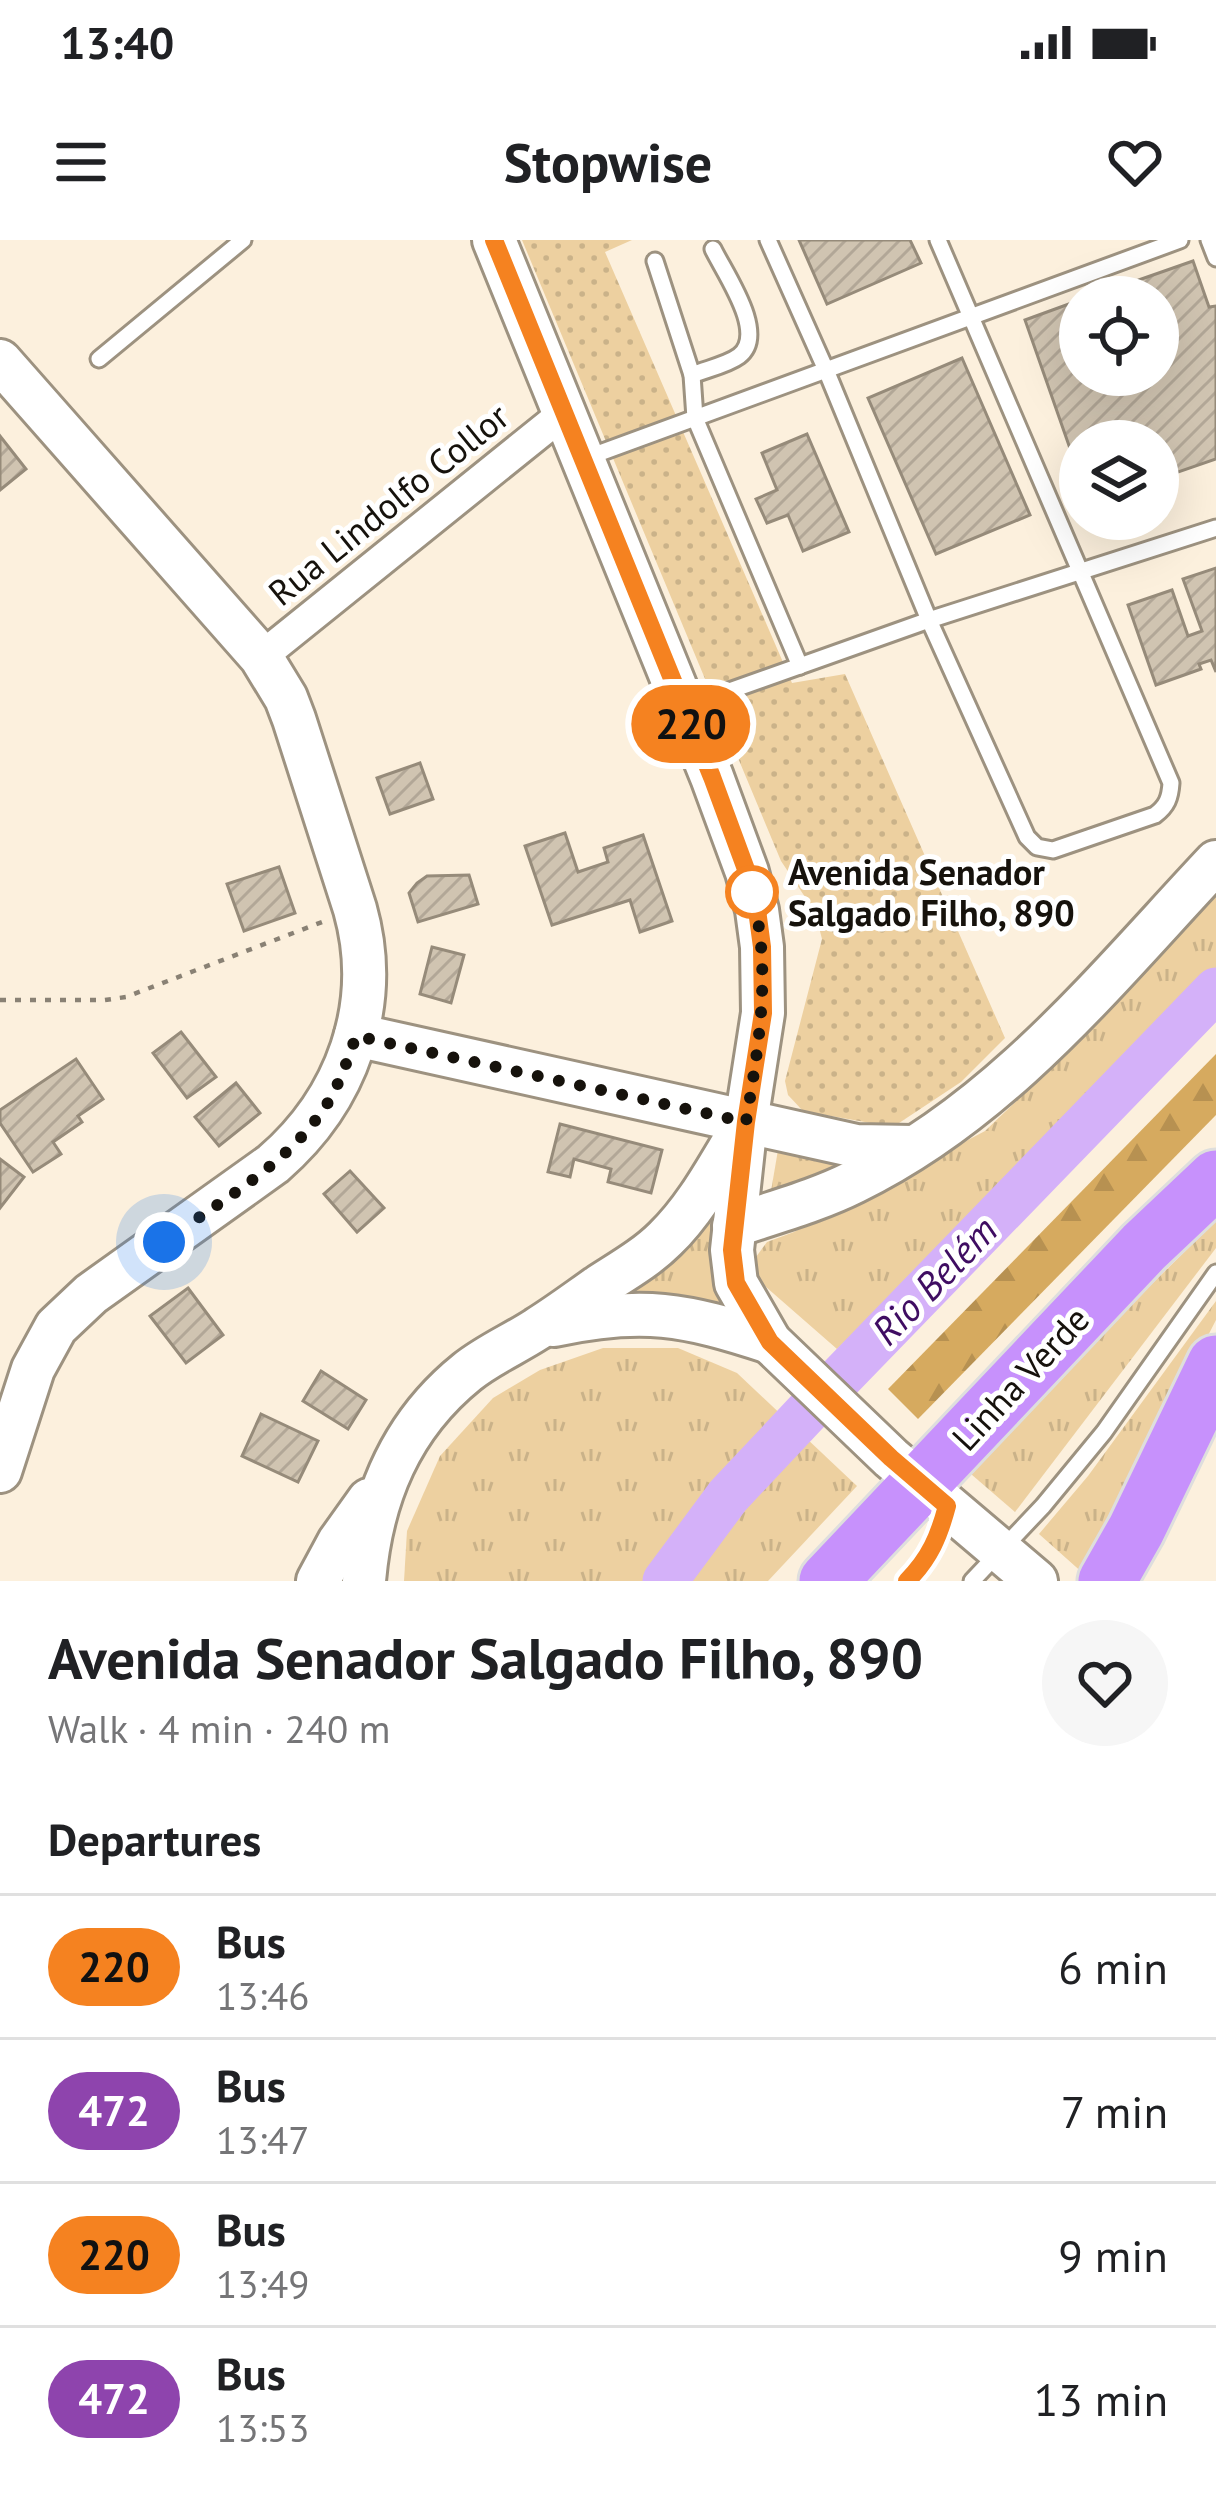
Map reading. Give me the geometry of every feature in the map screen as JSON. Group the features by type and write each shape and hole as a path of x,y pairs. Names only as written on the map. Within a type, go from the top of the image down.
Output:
{"highway":[{"name":"Linha Verde","path":"828,1581 1144,1247 1216,1179"},
{"path":"1107,1581 1208,1387"}],"street":[{"path":"494,240 747,872 760,929 764,984 734,1226 736,1283 770,1342 920,1482 986,1566 1036,1581"},
{"path":"0,361 262,657 294,719 355,909 363,979 356,1036 325,1107 292,1147 91,1294 56,1327 33,1369 0,1471"},
{"name":"Rua Lindolfo Collor","path":"262,657 564,413"},
{"path":"734,1226 855,1182 946,1128 1011,1077 1216,862"},
{"path":"356,1036 856,1146 914,1148"},
{"path":"318,1581 339,1542 448,1388 666,1238 746,1122"},
{"path":"538,1329 589,1318 653,1313 770,1342"},
{"path":"364,1581 371,1527 387,1474"}],"lane":[{"path":"99,359 243,240"},
{"path":"768,240 1027,837 1037,847 1053,850 1155,815 1165,808 1171,783 938,240"},
{"path":"584,459 1156,244 1180,240"},
{"path":"1209,240 1216,258"},
{"path":"692,375 740,356 750,341 751,326 713,249"},
{"path":"655,261 692,375 695,418 800,666"},
{"path":"684,707 929,620 1216,528"},
{"path":"986,1566 1104,1432 1216,1273"},
{"path":"907,1581 924,1564 938,1538 920,1482"}],"path":[{"path":"0,1000 126,997 355,909"}],"green space":[{"path":"522,240 632,240 605,252 792,683 845,674 1005,1038 961,1082 893,1127 803,1111 788,1095 785,1081 822,939 815,912 781,861"},
{"path":"1216,888 1216,973 1066,1129 837,1349 758,1280 756,1257 767,1242 985,1131"},
{"path":"1216,1054 1216,1115 918,1419 888,1389"},
{"path":"779,1144 863,1164 770,1197"},
{"path":"708,1210 717,1214 727,1309 612,1299"},
{"path":"1216,1221 1216,1248 1015,1512 964,1468"},
{"path":"1216,1301 1216,1320 1085,1575 1039,1534 1088,1476"},
{"path":"603,1348 678,1348 737,1373 857,1486 768,1581 404,1581 407,1531 440,1456 493,1398 540,1370"}],"building":[{"path":"799,240 910,240 921,263 827,304"},
{"path":"1193,261 1209,307 1216,306 1216,459 1179,472 1179,420 1060,420 1025,320 1059,308 1059,396 1179,396 1179,276 1150,276"},
{"path":"962,358 1030,515 936,554 868,398"},
{"path":"807,434 849,532 803,551 788,515 767,523 756,499 777,490 762,453"},
{"path":"0,436 26,469 0,490"},
{"path":"1216,568 1216,672 1211,660 1199,664 1201,669 1156,685 1128,605 1172,590 1188,636 1202,631 1183,579"},
{"path":"420,763 433,799 390,814 377,778"},
{"path":"565,833 578,872 608,862 604,848 643,835 672,921 640,932 630,900 552,925 525,846"},
{"path":"279,867 295,913 244,931 227,884"},
{"path":"469,875 478,904 418,922 409,893 417,883 427,876"},
{"path":"432,947 464,955 451,1003 420,994"},
{"path":"181,1032 216,1077 187,1098 153,1053"},
{"path":"76,1059 103,1099 78,1116 82,1122 53,1142 61,1154 33,1172 0,1123 0,1110"},
{"path":"236,1083 260,1113 219,1146 195,1117"},
{"path":"560,1124 662,1150 651,1193 608,1182 611,1169 574,1159 570,1177 548,1172"},
{"path":"0,1159 24,1177 0,1208"},
{"path":"350,1171 384,1208 357,1232 324,1194"},
{"path":"188,1288 223,1335 186,1363 150,1316"},
{"path":"321,1371 366,1400 348,1429 303,1401"},
{"path":"261,1414 318,1441 298,1482 242,1456"}],"waterway":[{"name":"Rio Belém","path":"665,1581 728,1496 1216,990"}],"bus line":[{"name":"220","path":"494,240 712,777 757,910 763,1013 732,1250 736,1283 770,1342 947,1506 938,1538 924,1564 907,1581"}],"place":[{"name":"Avenida Senador Salgado Filho, 890","path":"752,892"}],"route":[{"path":"164,1242 292,1147 325,1107 356,1036 746,1122 764,984 752,892"}]}
